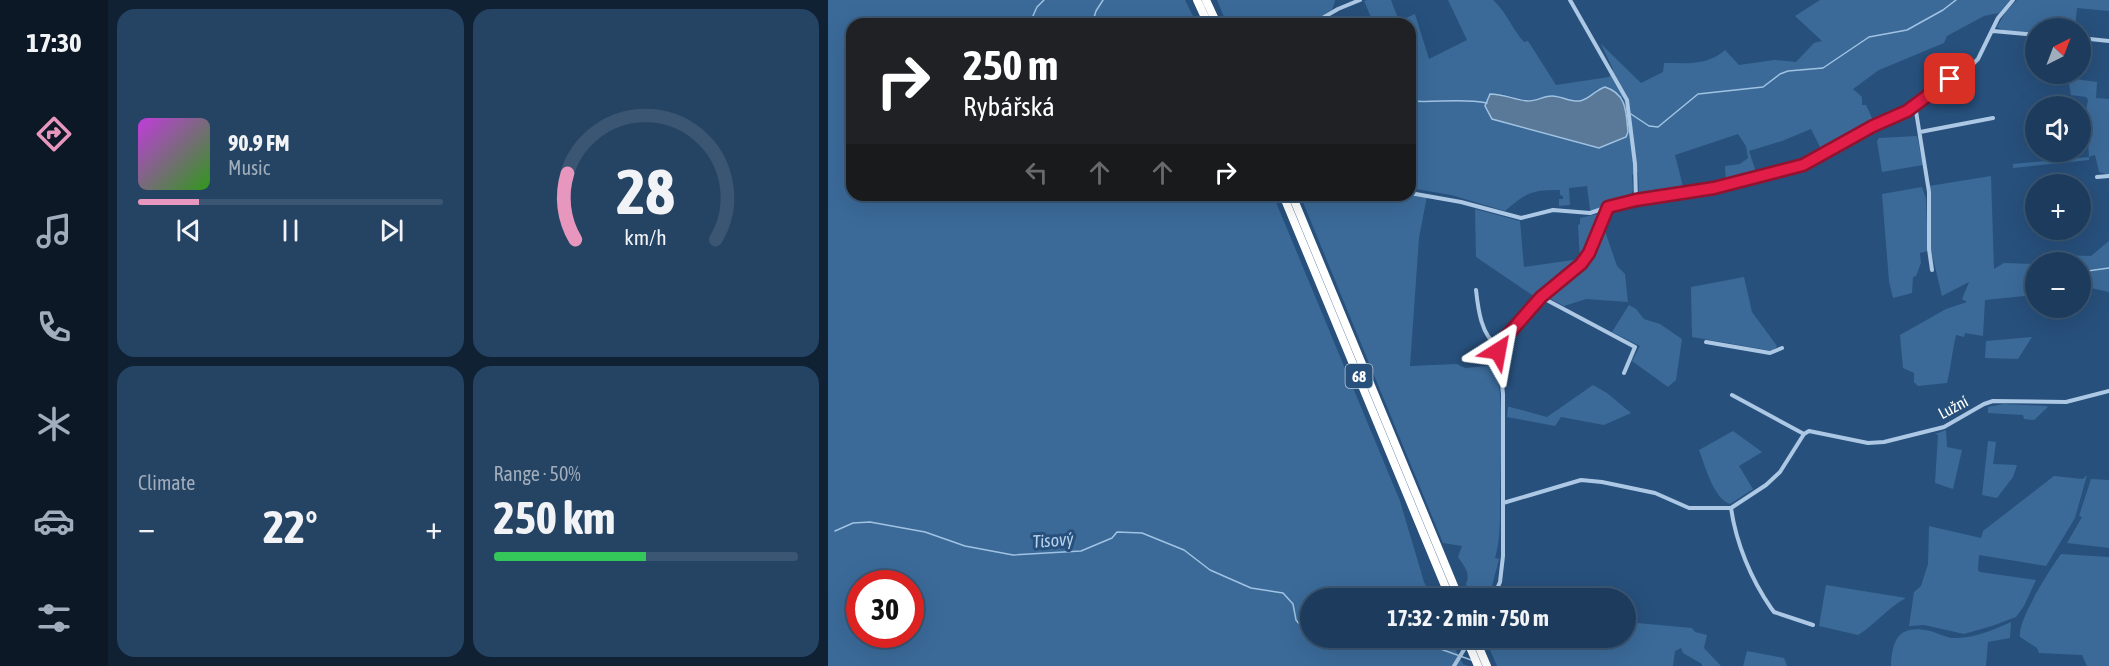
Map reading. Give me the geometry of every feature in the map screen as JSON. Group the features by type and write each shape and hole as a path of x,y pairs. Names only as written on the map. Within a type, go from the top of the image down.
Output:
{"highway":[{"path":"1197,0 1205,18"},
{"path":"1206,0 1214,18"},
{"name":"68","path":"1286,201 1452,588"},
{"name":"68","path":"1294,201 1449,588"},
{"path":"1470,648 1478,666"},
{"path":"1479,648 1487,666"}],"street":[{"path":"1324,18 1360,0"},
{"path":"1570,0 1627,100 1636,200"},
{"path":"1416,194 1461,202 1521,218 1553,210 1590,213 1628,201 1714,188 1785,171 1813,160 1915,105 1934,89 1969,68 1978,59 1998,18 2013,0"},
{"path":"1993,31 2025,34"},
{"path":"2091,39 2109,41"},
{"path":"1915,105 1929,192 1929,249 1932,270"},
{"path":"1920,132 1993,118"},
{"path":"2097,177 2109,177"},
{"path":"1498,346 1541,297 1581,264 1589,253 1608,207"},
{"path":"1476,290 1480,315 1490,340 1498,346 1503,394 1503,556 1497,588"},
{"path":"1541,297 1635,347 1624,373"},
{"path":"1706,342 1770,353 1782,348"},
{"name":"Lužní","path":"1732,395 1807,432 1868,443 1944,428 1993,401 2066,402 2109,391"},
{"path":"1503,503 1581,480 1593,480 1655,493 1689,508 1731,508 1780,472 1807,432"},
{"path":"1731,508 1739,540 1752,575 1771,608 1774,612 1813,625"},
{"path":"1454,666 1467,648"}],"shaded area":[{"path":"828,0 1185,0 1194,18 1145,16 1146,18 846,18 846,201 1275,201 1400,501 1427,588 1300,588 1300,648 1455,648 1463,664 1468,666 828,666"},
{"path":"1217,0 1335,1 1332,10 1318,18 1224,18"},
{"path":"1391,0 1398,18 1371,18 1364,1"},
{"path":"1448,0 1493,0 1502,9 1524,42 1528,41 1556,85 1609,77 1613,69 1601,44 1641,83 1663,72 1664,63 1704,61 1725,50 1739,65 1774,60 1796,62 1814,43 1822,41 1795,16 1820,0 2010,0 1999,13 1984,16 1947,36 1944,43 1879,70 1853,89 1862,97 1862,105 1866,105 1874,122 1826,150 1822,151 1811,129 1749,151 1757,175 1726,182 1725,166 1740,164 1748,158 1746,146 1738,134 1675,155 1684,191 1639,196 1638,172 1632,175 1633,190 1630,197 1593,211 1590,210 1587,186 1569,188 1570,205 1559,206 1559,199 1563,199 1560,190 1543,191 1530,193 1505,211 1451,195 1416,189 1416,18 1406,18 1415,14 1429,59 1467,40","holes":["1597,89 1623,98 1628,132 1599,148 1492,119 1502,94 1526,100 1551,97 1581,100"]},
{"path":"2017,0 2109,0 2109,11 2077,8 2076,18 2025,18 2025,32 2004,31 1997,27 2006,11"},
{"path":"2091,81 2097,82 2096,98 2109,99 2109,175 2099,172 2095,155 2091,156 2091,96 2071,95 2069,84 2091,84"},
{"path":"1605,87 1618,94 1621,99 1626,111 1628,132 1626,137 1599,148 1492,119 1485,106 1490,94 1528,101 1552,96 1580,101"},
{"path":"1917,136 1923,165 1882,172 1877,141 1879,138"},
{"path":"2035,162 2070,162 2013,168 2013,164"},
{"path":"1991,176 1994,269 2004,263 2025,264 2025,296 1985,300 1983,336 1965,333 1964,337 1956,335 1947,383 1918,386 1914,382 1914,373 1903,368 1900,335 1946,309 1967,302 1962,299 1969,282 1942,296 1931,250 1929,186"},
{"path":"1922,187 1926,199 1928,251 1920,253 1921,263 1916,276 1913,277 1912,293 1893,298 1889,281 1882,194"},
{"path":"1416,195 1427,196 1419,238 1410,366 1457,364 1465,368 1496,365 1500,397 1500,526 1495,558 1499,559 1492,588 1467,588 1467,573 1458,557 1462,546 1443,543 1302,201 1416,201"},
{"path":"1475,209 1520,221 1524,267 1580,259 1578,225 1580,218 1602,213 1582,258 1535,297 1476,257"},
{"path":"1603,225 1617,266 1625,274 1628,302 1586,299 1564,306 1549,298 1548,295 1588,259"},
{"path":"2109,241 2109,292 2091,288 2091,256"},
{"path":"1744,277 1752,312 1777,346 1773,351 1692,337 1691,287"},
{"path":"1629,305 1636,309 1644,319 1660,324 1682,339 1676,380 1668,387 1632,361 1640,346 1612,332"},
{"path":"2032,337 2018,359 1985,358 1986,341"},
{"path":"1593,385 1607,393 1631,413 1604,425 1561,417 1555,426 1507,417 1508,407 1510,407 1547,417"},
{"path":"2004,404 2048,407 2034,420 2024,419 2023,415 1988,413 1988,407"},
{"path":"1946,430 1947,447 1962,450 1953,489 1935,483 1938,435 1935,434"},
{"path":"1733,431 1762,452 1739,466 1753,489 1730,504 1724,501 1714,488 1699,450"},
{"path":"1988,441 1996,442 1993,464 2017,465 2013,477 1997,498 1982,495"},
{"path":"2087,475 2075,518 2046,566 1979,555 1978,570 1980,572 2036,580 2024,606 2016,617 1964,634 1924,625 1909,626 1914,592 1921,586 1928,564 1929,526 1981,538 1983,531 2054,476 2083,479"},
{"path":"2091,479 2109,480 2109,548 2067,543 2082,517 2079,516"},
{"path":"2061,554 2109,557 2109,666 2087,666 2082,655 2039,653 2037,648 2020,637 2020,629 2029,608"},
{"path":"1826,585 1906,598 1858,635 1819,626"},
{"path":"2011,622 2010,638 1988,642 1986,666 1891,666 1893,648 1900,635 1905,632 1920,629 1950,638 1964,638 1985,633"},
{"path":"1636,623 1692,628 1695,632 1707,635 1704,648 1721,666 1702,666 1683,653 1681,648 1675,651 1673,666 1497,666 1489,648 1636,648"},
{"path":"1747,651 1784,658 1787,666 1743,666"}],"waterway":[{"path":"1032,18 1037,7 1044,0"},
{"path":"1094,18 1103,0"},
{"path":"1631,114 1649,126 1658,127 1698,94 1763,87 1788,71 1823,68 1869,37 1907,30 1956,0"},
{"path":"1416,101 1487,103"},
{"path":"2091,270 2109,268"},
{"name":"Tisový","path":"835,531 853,523 870,522 925,532 965,546 1013,555 1081,551 1112,538 1117,532 1142,533 1184,550 1210,570 1251,588 1283,593 1293,604 1296,620 1300,625"},
{"name":"Tisový","path":"1438,648 1474,661"}],"route":[{"path":"1498,351 1498,346 1503,339 1528,310 1581,264 1589,253 1608,207 1628,201 1714,188 1803,165 1873,126 1907,111 1950,79"}]}
